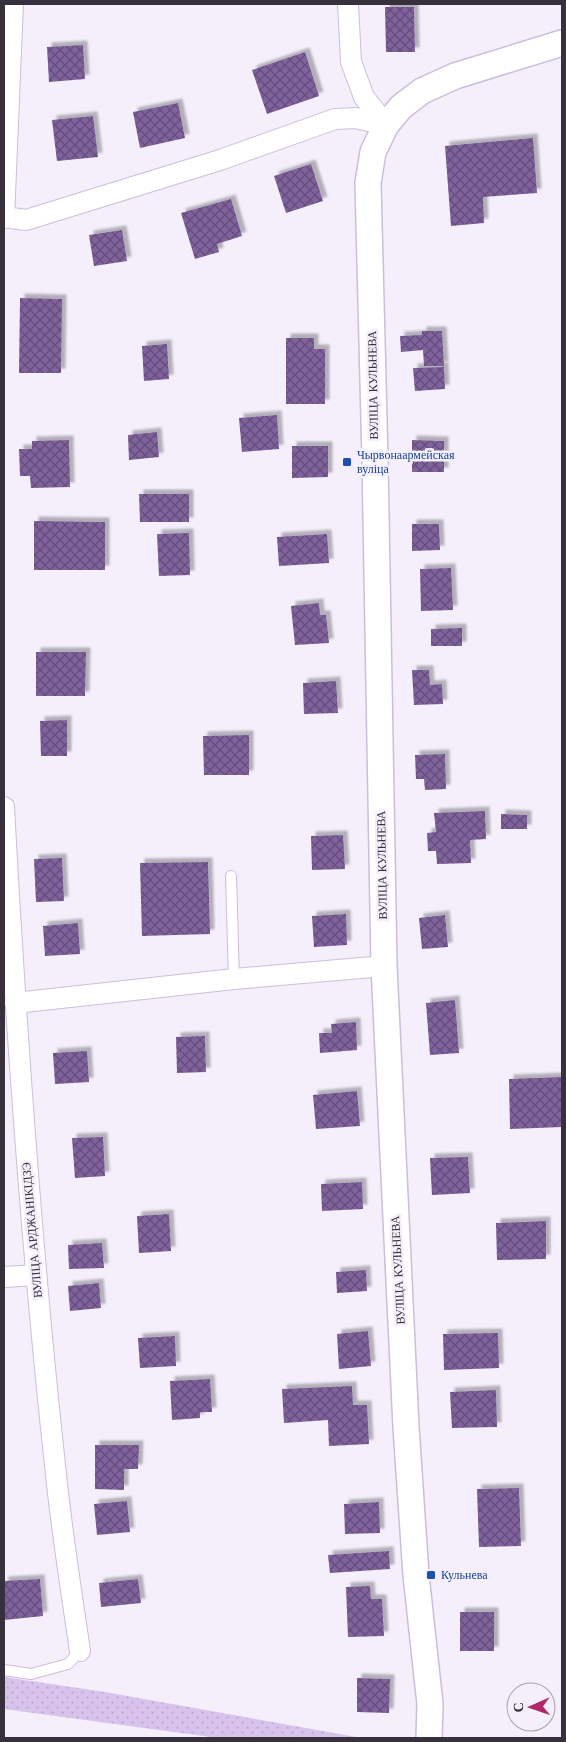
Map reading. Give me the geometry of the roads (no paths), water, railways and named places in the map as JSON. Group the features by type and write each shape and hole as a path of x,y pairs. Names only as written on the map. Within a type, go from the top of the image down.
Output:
{"street":[{"path":"13,4 4,218 26,220 220,160 335,119 356,118 386,125"},
{"path":"348,4 351,62 364,97 386,125"},
{"path":"386,125 401,107 422,91 455,76 562,43"},
{"name":"ВУЛІЦА КУЛЬНЕВА","path":"386,125 373,152 368,183 384,966 406,1427 416,1575 430,1704 429,1738"},
{"name":"ВУЛІЦА АРДЖАНІКІДЗЭ","path":"4,807 15,1003 36,1275 55,1467 80,1651"},
{"path":"15,1003 234,979 384,966"},
{"path":"4,1277 36,1275"}],"lane":[{"path":"231,876 234,979"},
{"path":"4,1670 31,1674 68,1664 80,1651"}],"place":[{"name":"Чырвонаармейская вуліца","path":"347,462"},
{"name":"Кульнева","path":"431,1575"}]}
